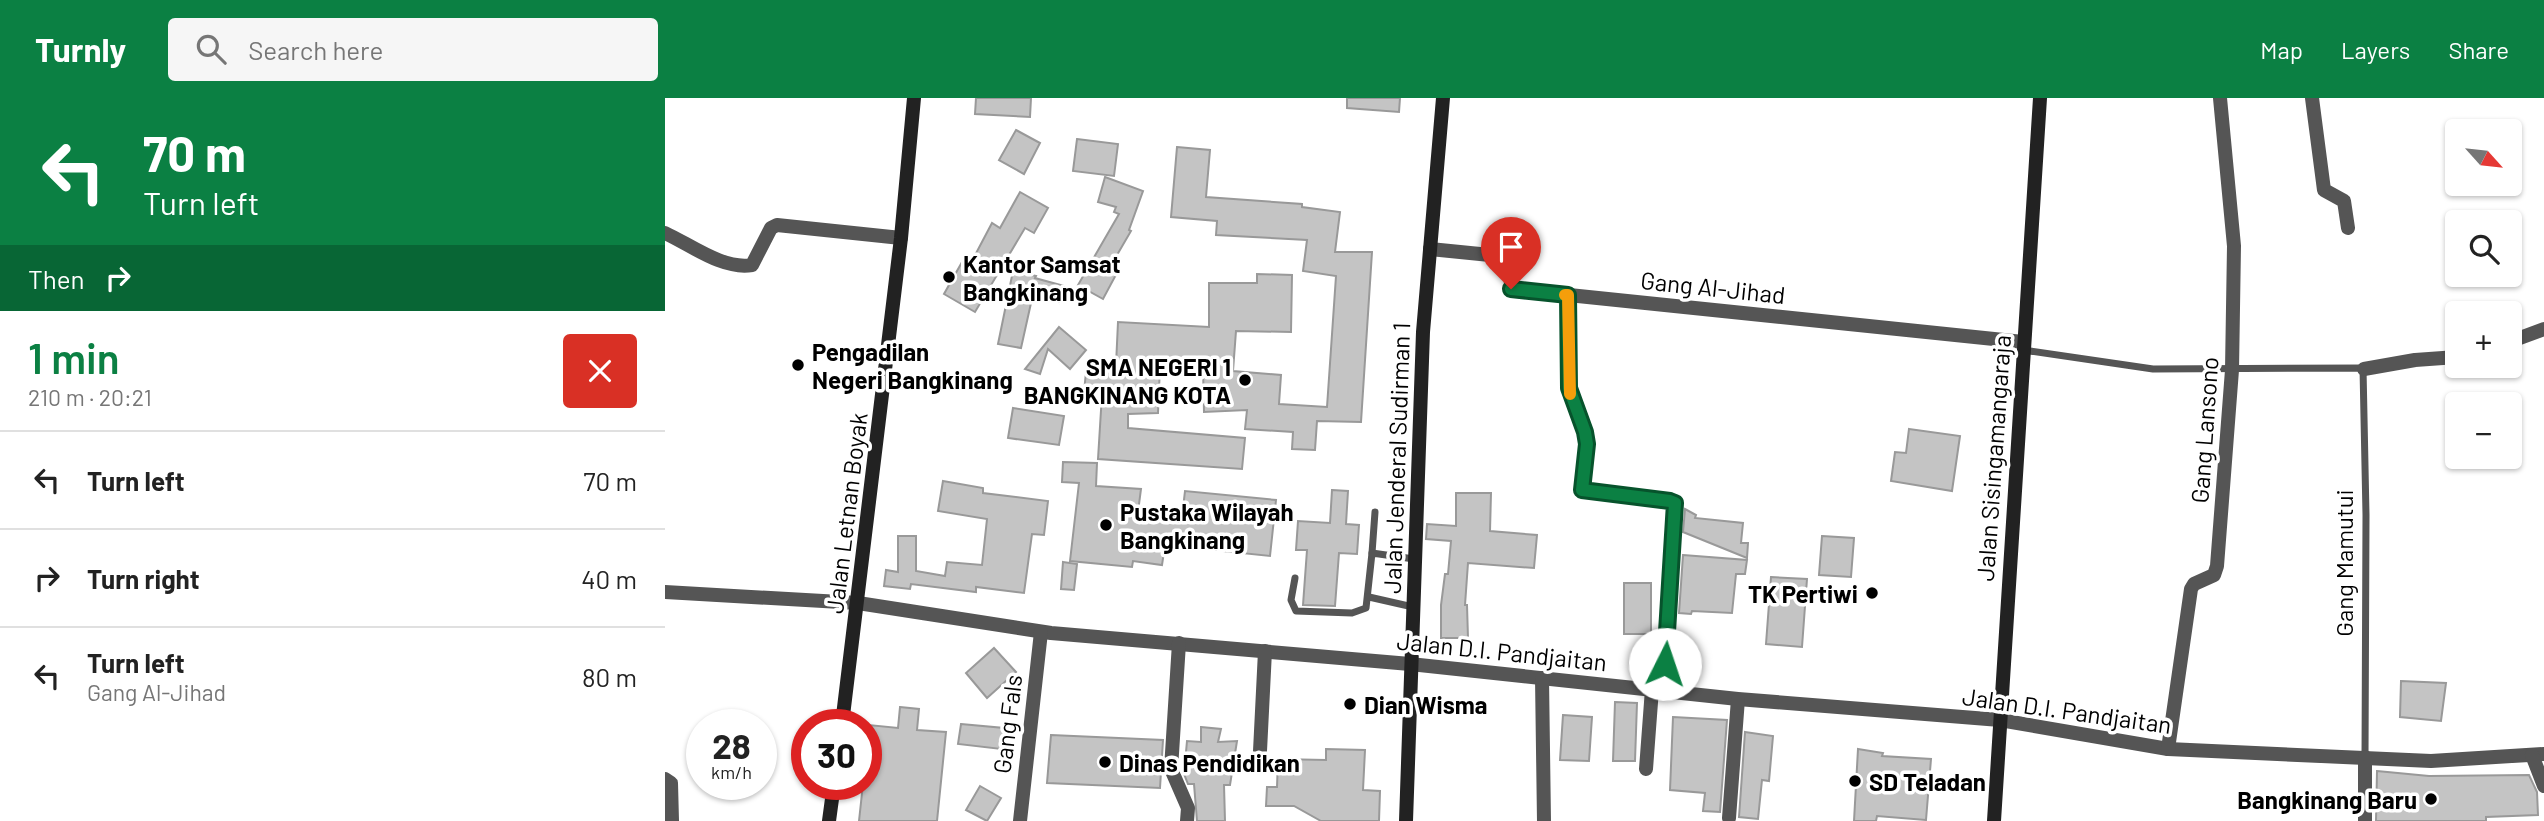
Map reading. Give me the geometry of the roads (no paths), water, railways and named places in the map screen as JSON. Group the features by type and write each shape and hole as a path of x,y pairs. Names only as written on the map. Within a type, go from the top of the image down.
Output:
{"street":[{"name":"Jalan Letnan Boyak","path":"844,709 895,270 901,238 914,98"},
{"name":"Jalan Jenderal Sudirman 1","path":"1406,821 1423,332 1443,98"},
{"name":"Jalan Sisingamangaraja","path":"1994,821 2040,98"},
{"name":"Gang Lansono","path":"2168,749 2191,589 2198,582 2214,575 2217,566 2232,369 2234,246 2220,98"},
{"path":"2312,98 2324,190 2344,201 2348,228"},
{"path":"665,233 726,263 746,266 752,265 771,228 777,225 901,238"},
{"name":"Gang Al-Jihad","path":"1430,248 1510,257 1511,289 2023,346"},
{"path":"1568,295 1569,388 1587,444 1582,490 1675,503 1658,690 1646,769"},
{"path":"2522,337 2544,328"},
{"path":"2364,369 2445,358"},
{"name":"Jalan D.I. Pandjaitan","path":"665,592 858,603 1041,632 1411,664 1738,699 2000,720 2168,749 2431,761 2538,754"},
{"name":"Gang Fals","path":"1020,821 1041,632"},
{"path":"1179,643 1171,769 1188,808 1187,821"},
{"path":"1260,751 1265,650"},
{"path":"1542,678 1544,821"},
{"path":"1728,818 1738,699"},
{"path":"2538,754 2544,786"},
{"path":"2365,757 2365,821"},
{"path":"665,779 671,783 673,790 672,821"},
{"path":"829,821 832,800"}],"lane":[{"path":"2023,346 2153,369 2364,369"},
{"name":"Gang Mamutui","path":"2364,369 2367,515 2365,757"},
{"path":"1295,578 1291,600 1296,611 1352,613 1366,608 1375,512"},
{"path":"1372,553 1415,559"},
{"path":"1369,597 1413,607"}],"place":[{"name":"Kantor Samsat Bangkinang","path":"949,277"},
{"name":"Pengadilan Negeri Bangkinang","path":"798,365"},
{"name":"SMA NEGERI 1 BANGKINANG KOTA","path":"1245,380"},
{"name":"Pustaka Wilayah Bangkinang","path":"1106,525"},
{"name":"TK Pertiwi","path":"1872,593"},
{"name":"Dian Wisma","path":"1350,704"},
{"name":"Dinas Pendidikan","path":"1105,762"},
{"name":"SD Teladan","path":"1855,781"},
{"name":"Bangkinang Baru","path":"2431,799"}]}
